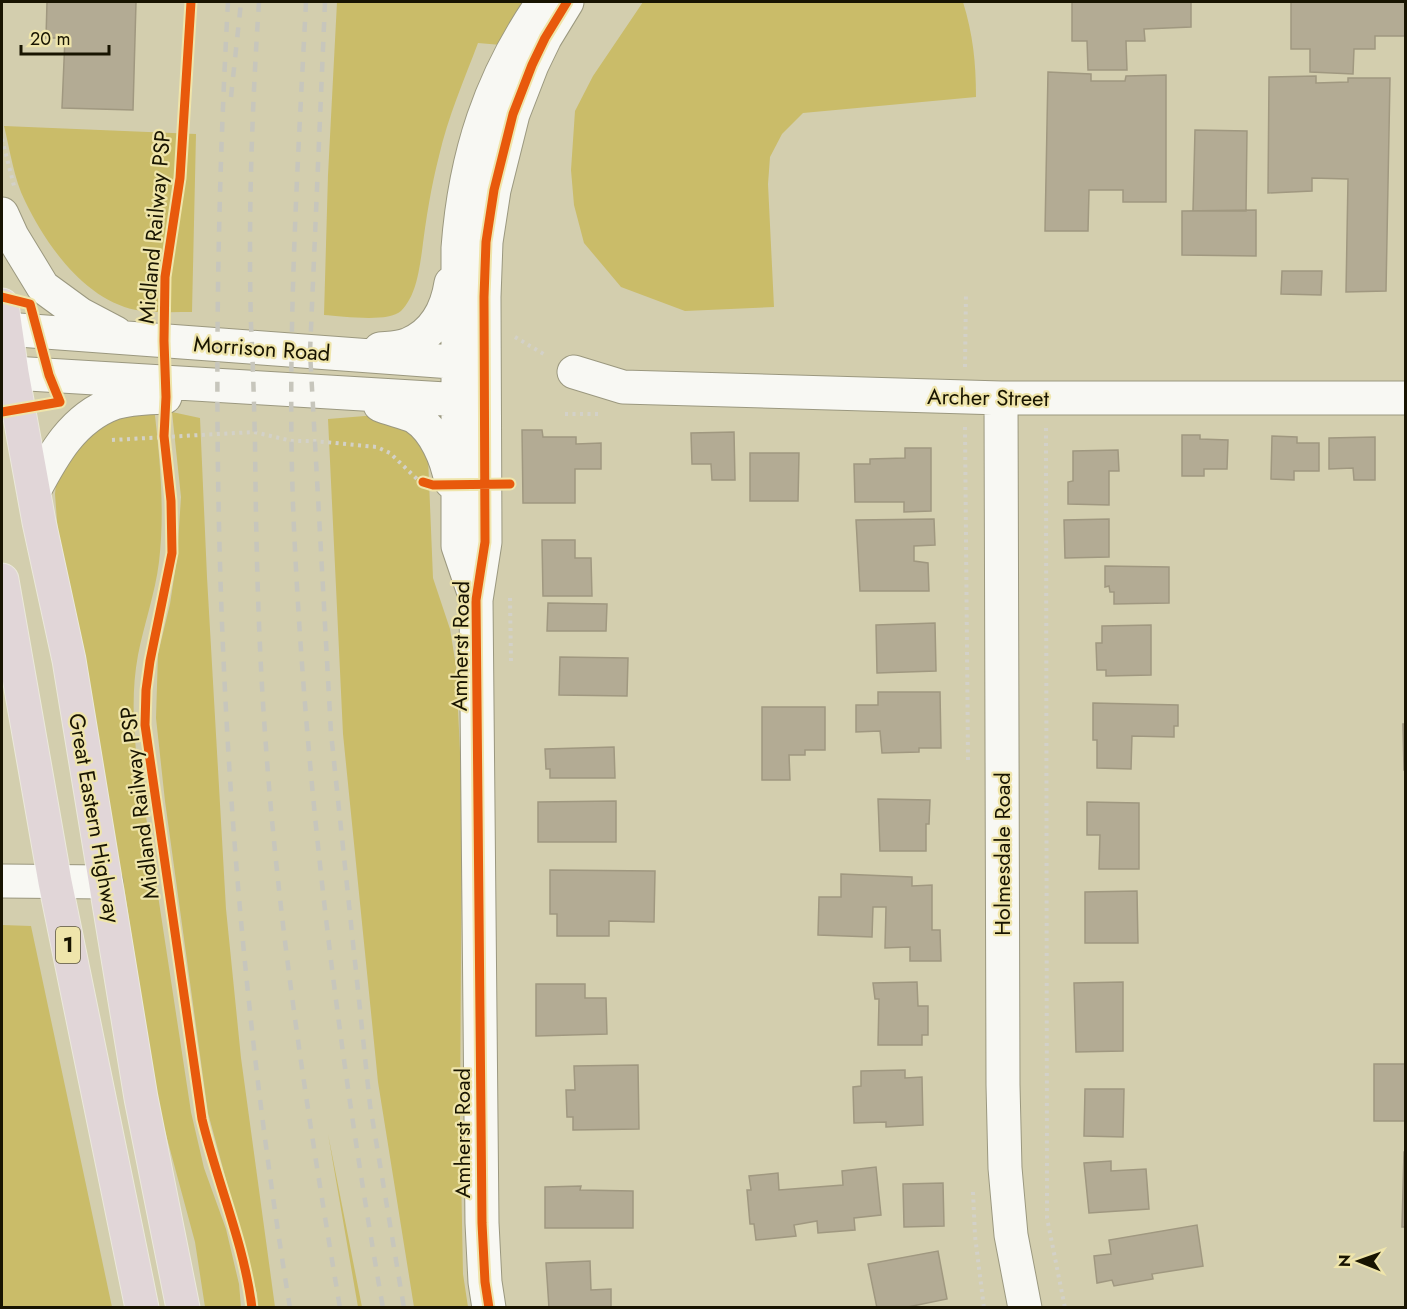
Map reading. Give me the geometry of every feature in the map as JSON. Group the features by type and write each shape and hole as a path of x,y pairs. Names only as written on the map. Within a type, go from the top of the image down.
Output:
{"highway":[{"name":"Great Eastern Highway","path":"3,317 34,490 69,660 141,1098 183,1308"},
{"name":"1","path":"2,580 55,882 142,1308"}],"street":[{"name":"Amherst Road","path":"476,600 458,546 471,400 471,364 458,248 464,193 488,103 510,54 543,2"},
{"name":"Amherst Road","path":"471,364 484,297 486,242 500,163 513,114 532,65 567,2"},
{"path":"2,214 12,236 43,287 80,314 126,338"},
{"path":"343,354 408,345 427,334 444,310 450,292 458,248"},
{"name":"Morrison Road","path":"3,317 126,338 471,364"},
{"name":"Archer Street","path":"574,372 623,387 1001,398 1406,398"},
{"name":"Morrison Road","path":"12,373 176,390 350,393 471,400"},
{"path":"34,490 69,433 89,417 115,403 176,390"},
{"path":"350,393 395,412 414,416 427,427 445,458 437,484 458,546"},
{"name":"Holmesdale Road","path":"1001,398 1005,1168 1011,1235 1025,1308"},
{"name":"Amherst Road","path":"471,400 485,542 476,600 482,1222 485,1282 489,1308"},
{"path":"2,881 106,882"}],"path":[{"path":"965,370 966,293"},
{"path":"509,334 574,372"},
{"path":"165,447 164,436 176,390"},
{"path":"1046,421 1047,1218 1065,1308"},
{"path":"111,440 254,432 292,441 377,447 390,453 399,464 437,484"}],"shaded area":[{"path":"337,2 543,2 514,46 478,43 457,99 436,168 416,283 401,311 386,317 324,315 328,175"},
{"path":"643,2 963,2 973,49 976,97 803,113 782,134 770,157 768,184 774,307 685,311 621,287 584,243 574,205 571,170 575,111 593,76"},
{"path":"4,126 196,134 192,312 136,310 117,304 84,283 56,252 25,201 15,174"},
{"path":"154,407 161,484 161,543 155,586 136,667 134,727 136,751 191,1112 204,1168 226,1229 239,1284 241,1307 205,1307 195,1242 158,1105 124,887 60,561 55,494 57,473 85,426"},
{"path":"172,412 200,418 226,909 241,1058 275,1307 258,1307 257,1294 208,1113 165,801 156,718 158,654 170,604 177,558 181,497"},
{"path":"394,416 420,437 428,457 433,578 450,629 456,666 462,795 460,1119 463,1274 468,1307 414,1307 378,1082 343,734 328,419"},
{"path":"2,925 31,926 112,1307 2,1307"},
{"path":"328,1134 362,1307 358,1307"}],"building":[{"path":"47,2 136,2 133,110 62,108 65,38 46,38"},
{"path":"1072,2 1191,2 1191,27 1144,29 1145,41 1126,41 1127,70 1088,70 1087,41 1072,41"},
{"path":"1291,2 1406,2 1406,36 1375,36 1375,49 1354,49 1353,74 1310,72 1310,49 1291,49"},
{"path":"1048,72 1091,74 1091,81 1125,81 1126,76 1166,75 1166,202 1123,202 1123,190 1089,190 1088,231 1045,231"},
{"path":"1316,76 1316,83 1348,82 1348,78 1390,78 1386,291 1346,292 1348,179 1312,178 1312,191 1268,193 1269,77"},
{"path":"1195,130 1247,131 1246,211 1193,211"},
{"path":"1256,210 1256,256 1182,255 1182,211"},
{"path":"1282,271 1322,271 1321,295 1281,294"},
{"path":"522,430 542,430 543,437 576,437 576,444 601,443 601,469 575,469 575,503 523,503"},
{"path":"734,432 735,480 712,480 711,464 692,464 691,433"},
{"path":"1182,435 1200,435 1200,439 1228,440 1227,469 1204,469 1204,476 1182,476"},
{"path":"1272,436 1297,437 1297,443 1319,443 1319,471 1294,471 1294,480 1271,479"},
{"path":"1375,437 1375,480 1354,480 1353,468 1329,469 1329,438"},
{"path":"905,448 931,448 931,511 904,512 904,502 855,502 854,464 870,464 870,459 905,458"},
{"path":"1118,450 1119,471 1109,471 1109,505 1068,504 1068,482 1073,481 1073,451"},
{"path":"750,453 799,453 798,501 750,501"},
{"path":"934,519 935,545 914,546 914,561 928,563 929,591 860,591 856,520"},
{"path":"1109,519 1109,557 1065,558 1064,520"},
{"path":"542,540 575,540 575,558 591,558 592,596 543,596"},
{"path":"1105,566 1169,567 1169,603 1114,604 1114,592 1110,592 1109,586 1105,587"},
{"path":"548,603 607,604 606,631 547,631"},
{"path":"935,623 936,671 877,673 876,625"},
{"path":"1151,625 1151,675 1106,676 1106,670 1097,670 1096,643 1102,643 1102,626"},
{"path":"560,657 628,658 627,696 559,695"},
{"path":"878,692 940,692 941,748 919,748 919,752 882,753 880,731 856,732 856,705 878,705"},
{"path":"1093,703 1178,705 1178,726 1174,726 1174,737 1132,736 1131,769 1097,768 1097,740 1093,740"},
{"path":"762,707 825,707 825,750 805,750 805,755 789,755 790,780 762,780"},
{"path":"1403,724 1406,724 1406,770 1404,770"},
{"path":"614,747 615,778 550,778 550,769 546,769 545,749"},
{"path":"878,799 930,800 929,824 926,824 926,851 880,851"},
{"path":"616,801 616,842 538,842 538,802"},
{"path":"1087,802 1139,803 1139,869 1099,869 1100,835 1087,835"},
{"path":"550,870 655,871 654,922 609,921 609,936 557,936 557,914 550,914"},
{"path":"841,874 912,877 912,886 932,885 932,930 940,930 941,961 910,961 910,947 885,948 886,907 873,907 872,937 818,935 819,897 841,897"},
{"path":"1137,891 1138,943 1085,943 1085,892"},
{"path":"917,982 918,1006 928,1006 928,1035 922,1035 922,1045 878,1045 879,999 875,999 873,983"},
{"path":"1123,982 1123,1051 1076,1052 1074,983"},
{"path":"536,984 585,984 585,998 606,998 607,1034 536,1036"},
{"path":"1374,1064 1406,1064 1406,1121 1374,1121"},
{"path":"638,1065 639,1129 573,1130 573,1117 567,1117 566,1090 575,1090 574,1066"},
{"path":"905,1070 905,1078 922,1077 923,1125 886,1127 886,1122 854,1123 853,1087 861,1086 861,1071"},
{"path":"1085,1089 1124,1089 1123,1137 1084,1136"},
{"path":"1404,1152 1406,1152 1406,1227 1402,1227"},
{"path":"1111,1161 1111,1171 1146,1169 1149,1209 1089,1213 1084,1163"},
{"path":"876,1167 881,1215 854,1218 855,1230 818,1233 817,1221 794,1225 796,1236 756,1240 754,1224 750,1224 747,1190 751,1190 749,1176 778,1173 779,1190 843,1185 842,1171"},
{"path":"943,1183 944,1226 904,1227 903,1184"},
{"path":"581,1186 580,1190 633,1191 633,1228 545,1228 545,1187"},
{"path":"1197,1225 1203,1266 1152,1274 1153,1279 1114,1286 1112,1280 1097,1283 1094,1256 1111,1254 1109,1240"},
{"path":"938,1251 947,1299 903,1308 877,1308 868,1264"},
{"path":"590,1261 591,1290 611,1289 611,1308 549,1308 546,1263"}],"railway":[{"path":"228,2 221,166 218,329 218,493 223,656 233,820 247,983 266,1146 290,1308"},
{"path":"231,97 241,2"},
{"path":"259,2 251,163 250,284 263,697 271,805 286,949 340,1308"},
{"path":"306,2 296,199 291,397 299,627 326,920 352,1114 383,1308"},
{"path":"325,2 310,352 331,733 370,1105 404,1308"}],"cycle path":[{"name":"Midland Railway PSP","path":"191,2 180,178 165,277 164,436 171,501 172,553 150,661 145,725 202,1119 237,1236 252,1308"},
{"path":"489,1308 485,1282 482,1223 476,600 485,542 484,297 486,242 494,190 513,114 545,38 567,2"},
{"path":"2,297 30,304 49,375 60,402 2,412"},
{"path":"423,482 433,485 510,484"}]}
